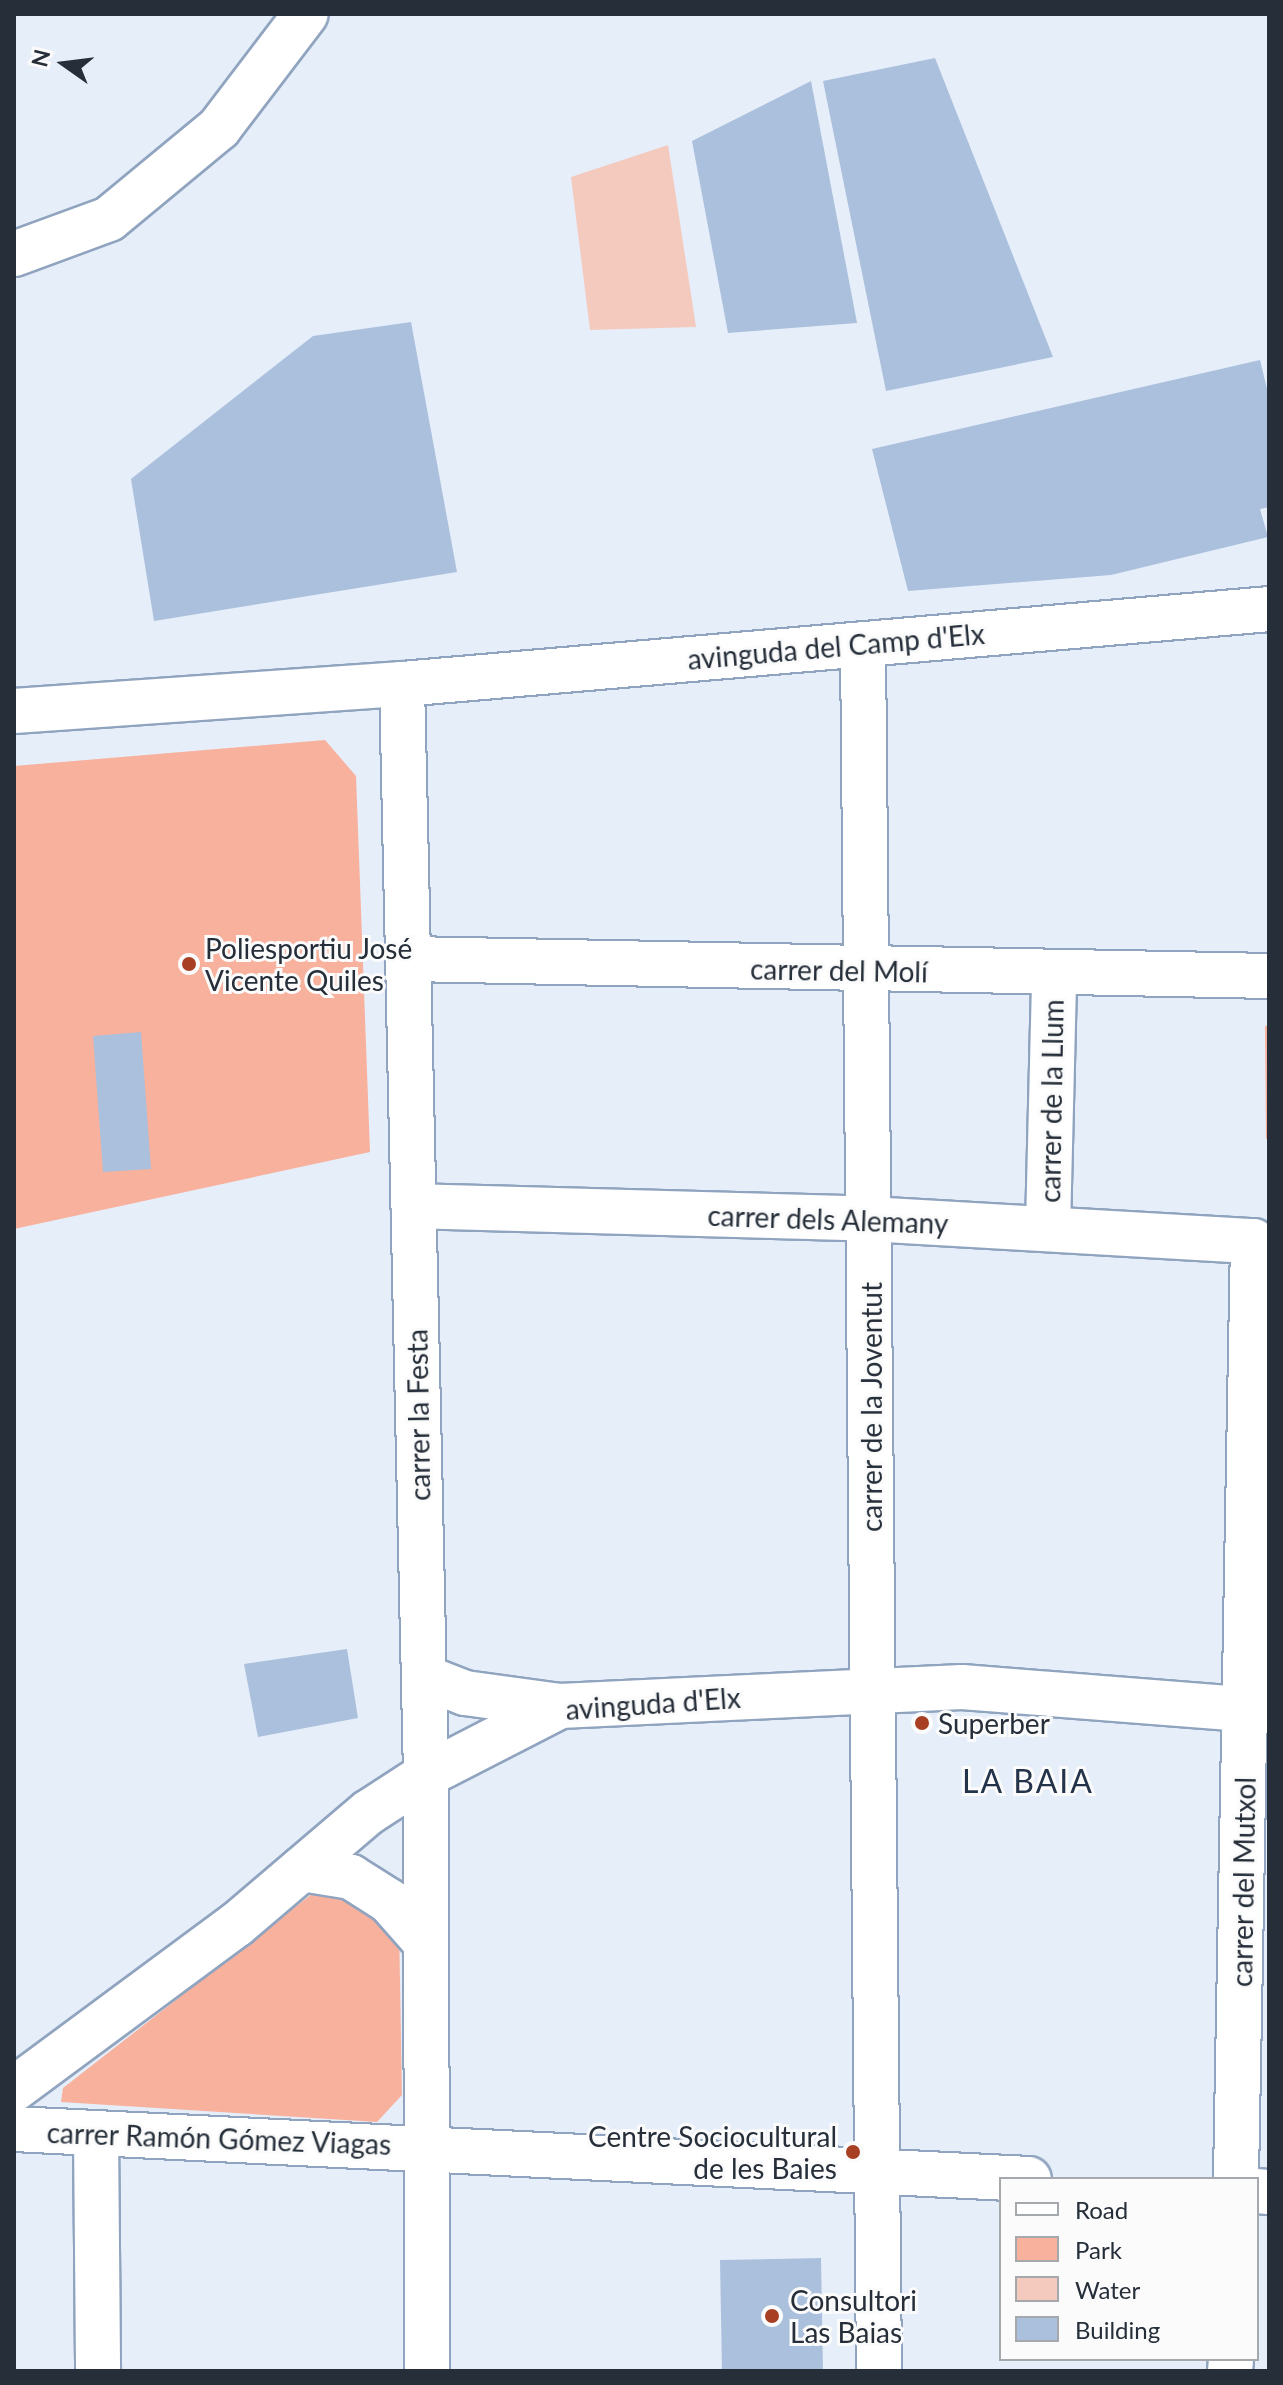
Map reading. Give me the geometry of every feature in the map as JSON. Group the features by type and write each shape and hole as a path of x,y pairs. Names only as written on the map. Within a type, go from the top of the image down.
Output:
{"street":[{"path":"14,254 109,219 219,128 306,14"},
{"name":"avinguda del Camp d'Elx","path":"14,711 402,684 1269,609"},
{"name":"carrer de la Joventut","path":"863,644 879,2371"},
{"name":"carrer la Festa","path":"402,684 426,1775 424,2147 427,2371"},
{"name":"carrer del Molí","path":"409,959 1054,975 1269,976"},
{"name":"carrer de la Llum","path":"1048,1228 1054,975"},
{"name":"carrer dels Alemany","path":"414,1206 869,1219 1242,1240"},
{"name":"carrer del Mutxol","path":"1236,2177 1258,1710 1262,1344 1253,1241 1242,1240"},
{"path":"424,1677 465,1693 560,1706"},
{"name":"avinguda d'Elx","path":"14,2089 236,1925 369,1812 426,1775 560,1706 962,1687 1258,1710"},
{"path":"302,1869 351,1877 389,1901 425,1942"},
{"name":"carrer Ramón Gómez Viagas","path":"14,2129 999,2177"},
{"path":"96,2133 98,2371"}],"green space":[{"name":"Poliesportiu José Vicente Quiles","path":"325,740 356,776 370,1152 14,1229 14,766"},
{"path":"1269,1025 1269,1139 1266,1139 1265,1026"},
{"path":"326,1883 399,1924 402,2095 377,2122 61,2102 63,2088"}],"water":[{"path":"668,145 696,327 590,330 571,177"}],"building":[{"path":"935,58 1053,357 886,391 823,81"},
{"path":"811,81 857,323 728,333 692,141"},
{"path":"411,322 457,572 154,621 131,479 313,336"},
{"path":"1260,360 1269,397 1269,507 1260,509 1268,537 1111,575 908,591 872,449"},
{"path":"141,1032 151,1169 103,1172 93,1036"},
{"path":"347,1649 358,1718 258,1737 244,1664"},
{"name":"Consultori Las Baias","path":"821,2258 823,2371 722,2371 720,2260"}],"place":[{"name":"Poliesportiu José Vicente Quiles","path":"189,964"},
{"name":"Superber","path":"922,1723"},
{"name":"Centre Sociocultural de les Baies","path":"853,2152"},
{"name":"Consultori Las Baias","path":"772,2316"}],"district":[{"name":"LA BAIA","path":"1028,1781"}]}
